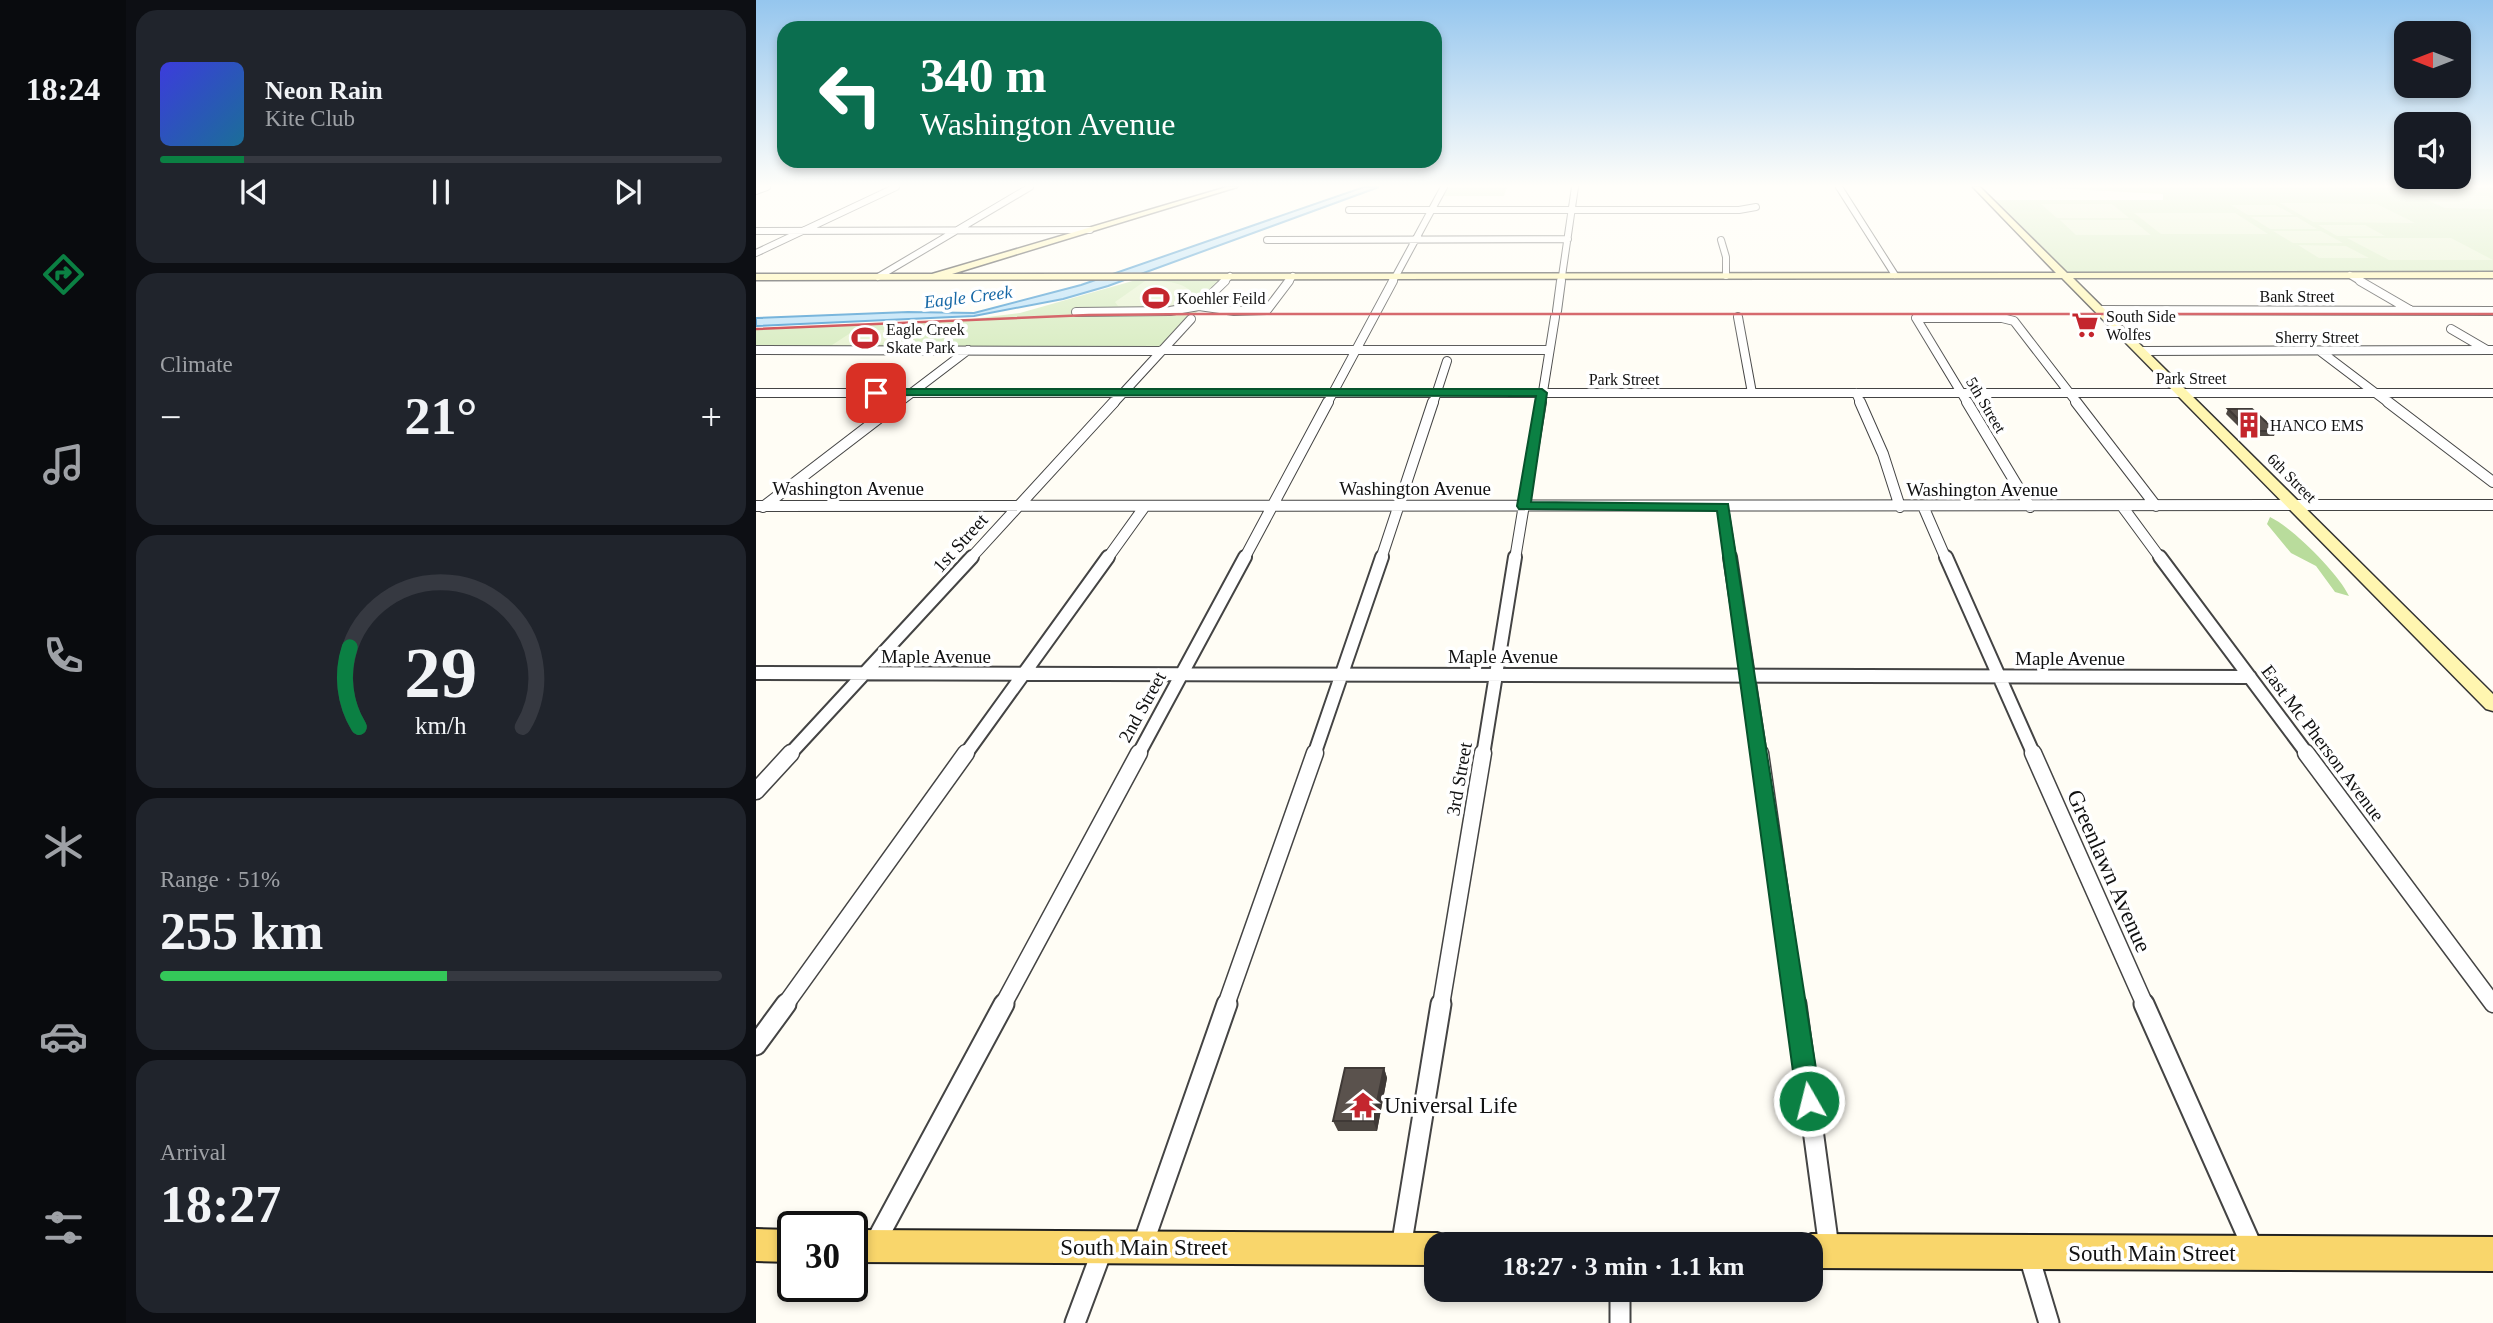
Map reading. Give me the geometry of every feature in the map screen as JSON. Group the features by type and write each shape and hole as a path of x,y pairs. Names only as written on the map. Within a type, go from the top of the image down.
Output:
{"main road":[{"path":"756,1245 777,1246"},
{"name":"South Main Street","path":"868,1246 1424,1248"},
{"name":"South Main Street","path":"1823,1251 2493,1254"}],"street":[{"path":"878,277 925,249"},
{"path":"933,277 1027,249"},
{"name":"2nd Street","path":"868,1237 1180,677 1413,249"},
{"name":"3rd Street","path":"1401,1248 1566,249"},
{"path":"1724,249 1726,276"},
{"path":"1878,249 1895,275"},
{"name":"6th Street","path":"2039,249 2493,705"},
{"path":"2054,264 2096,275"},
{"path":"2350,275 2410,311"},
{"path":"756,277 2493,275"},
{"path":"1199,306 1230,276"},
{"path":"1076,312 1170,311 1199,306 1267,310 1293,276"},
{"name":"Bank Street","path":"2102,310 2493,311"},
{"path":"1738,317 1752,393"},
{"name":"1st Street","path":"756,791 1191,318"},
{"name":"5th Street","path":"2030,508 1916,318 2002,318 2014,321 2066,392"},
{"path":"2451,329 2491,351"},
{"path":"756,350 1549,350"},
{"path":"759,508 968,350"},
{"name":"Sherry Street","path":"2142,351 2491,351"},
{"path":"2319,351 2493,482"},
{"path":"1142,1247 1342,675 1447,361"},
{"path":"2066,392 2156,506"},
{"name":"Park Street","path":"756,393 2493,393"},
{"path":"1856,393 1883,454 1900,507"},
{"name":"Washington Avenue","path":"759,508 1272,505 2030,508 2493,505"},
{"path":"756,1045 1146,506"},
{"name":"Greenlawn Avenue","path":"1923,506 2255,1253"},
{"name":"East Mc Pherson Avenue","path":"2122,506 2493,1004"},
{"path":"1723,507 1786,931 1818,1232"},
{"name":"Maple Avenue","path":"756,673 1180,677 2250,677"},
{"path":"1075,1323 1103,1247"},
{"path":"2028,1252 2049,1323"},
{"path":"1620,1302 1620,1323"}],"green space":[{"path":"2039,249 2493,249 2493,275 2066,275"},
{"path":"2304,249 2351,249 2369,258 2319,258"},
{"path":"2368,249 2472,249 2493,260 2389,260"},
{"path":"1141,276 1230,276 1161,351 756,350 756,329 955,321 1020,313 1136,280"},
{"name":"Koehler Feild","path":"1145,281 1177,284 1189,289 1193,294 1190,301 1180,309 1118,306 1115,302"},
{"name":"Eagle Creek Skate Park","path":"855,330 901,330 877,347 829,347"},
{"path":"2270,517 2314,552 2349,596 2335,592 2316,566 2291,553 2267,524"}],"water":[{"path":"1186,249 1210,249 1108,286 1063,299 974,316 756,326 756,318 908,312 974,313 1081,285"}],"building":[{"path":"2228,409 2252,409 2276,431 2250,431"},
{"name":"Universal Life","path":"1345,1068 1384,1068 1373,1121 1333,1121"}],"railway":[{"path":"756,329 1089,315 1195,314 2493,314"}],"place":[{"name":"Koehler Feild","path":"1156,298"},
{"name":"South Side Wolfes","path":"2085,325"},
{"name":"Eagle Creek Skate Park","path":"865,338"},
{"name":"HANCO EMS","path":"2249,425"},
{"name":"Universal Life","path":"1363,1105"}],"route":[{"path":"876,393 1542,393 1524,506 1723,507 1809,1101"}],"water label":[{"name":"Eagle Creek","path":"968,297"}]}
